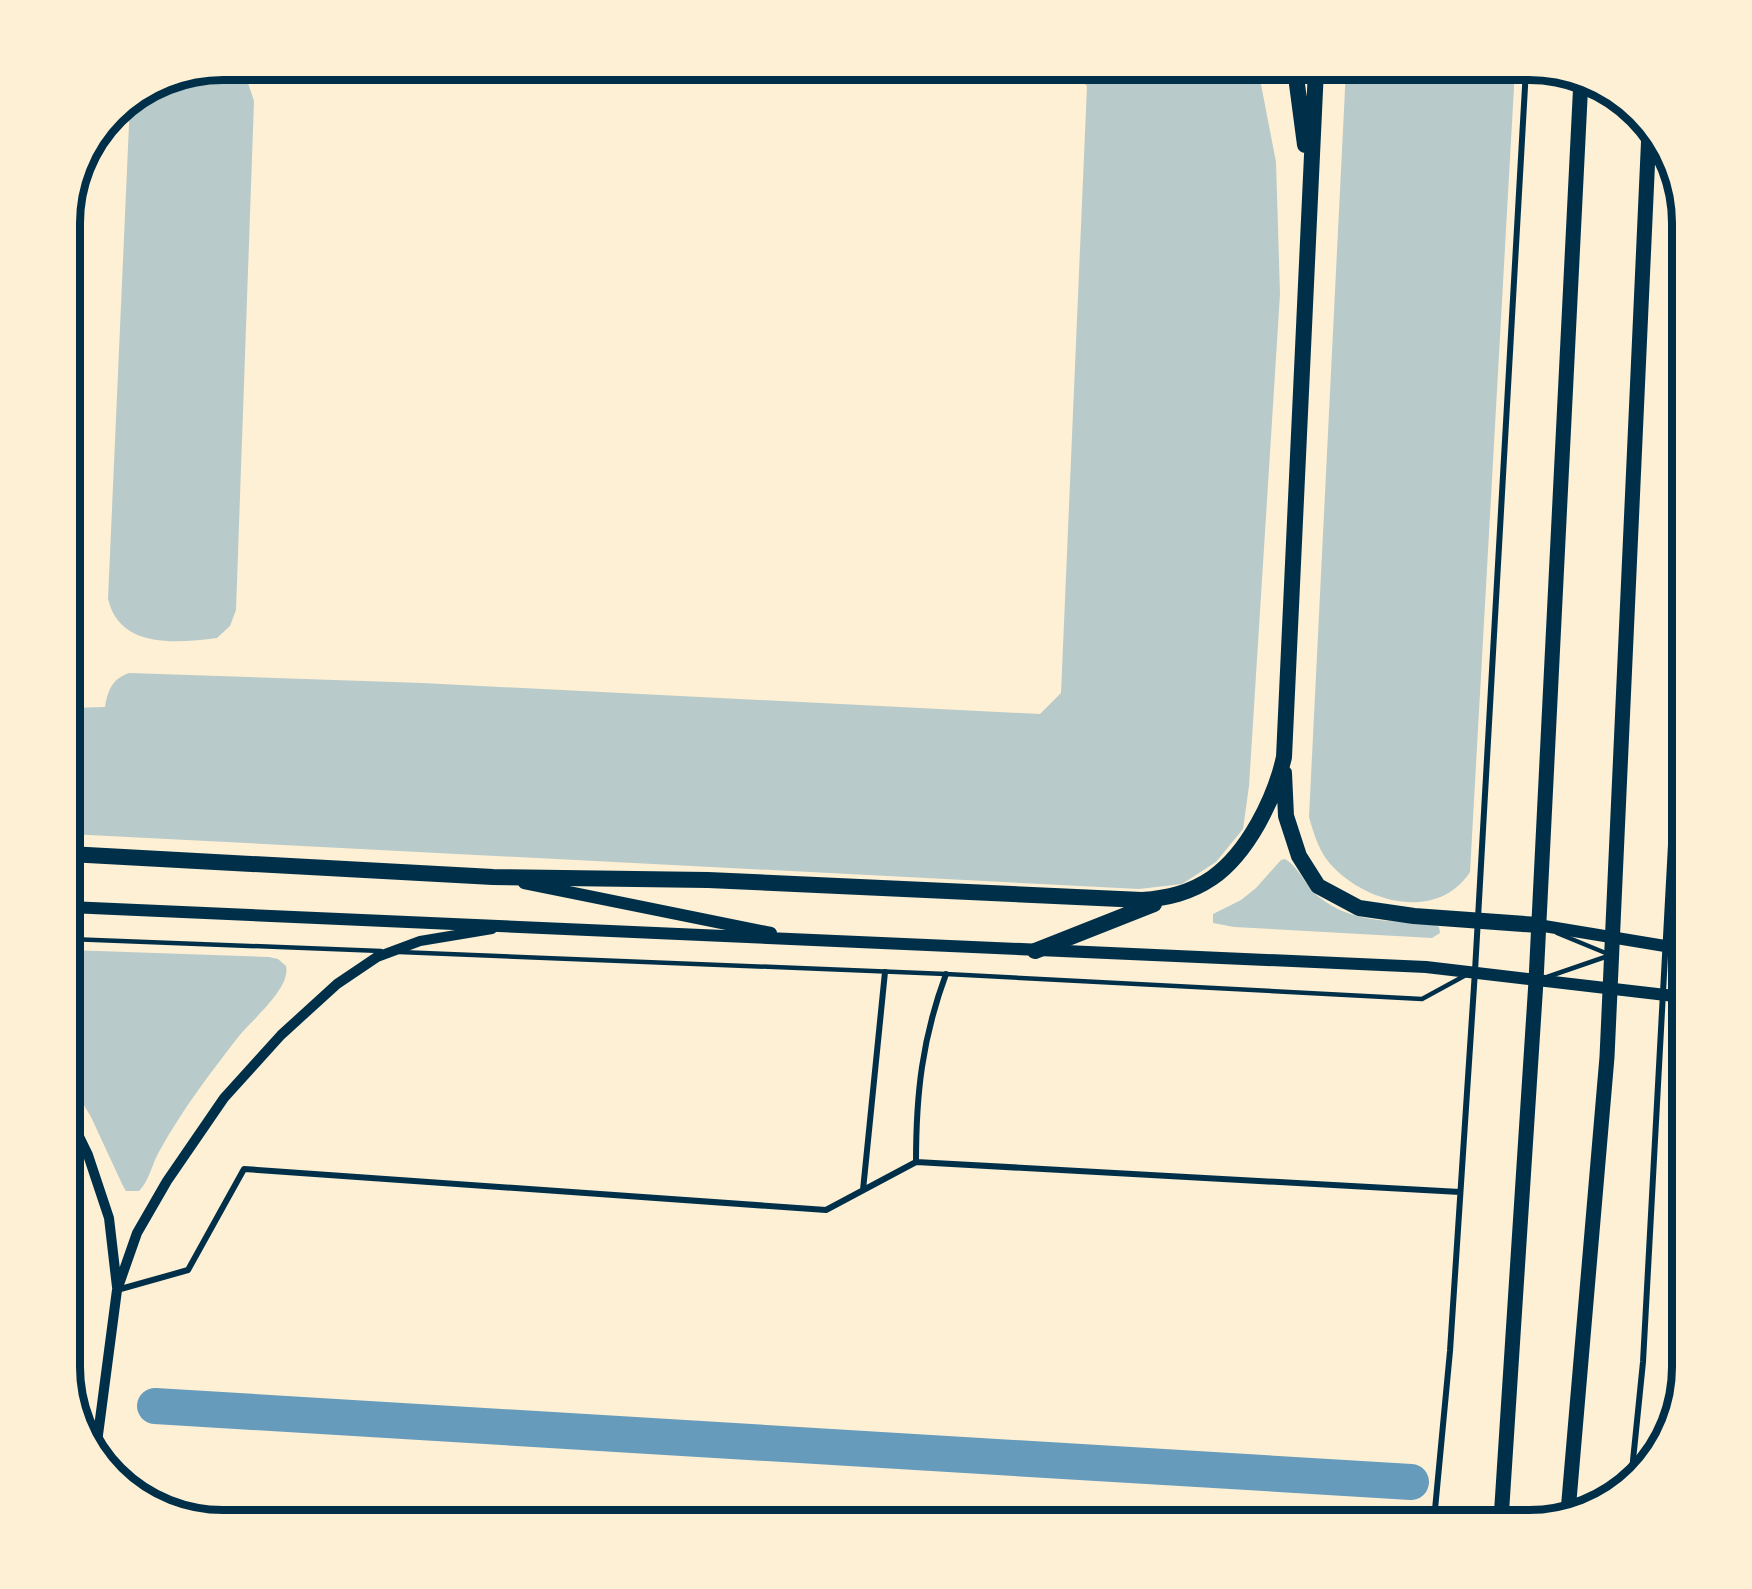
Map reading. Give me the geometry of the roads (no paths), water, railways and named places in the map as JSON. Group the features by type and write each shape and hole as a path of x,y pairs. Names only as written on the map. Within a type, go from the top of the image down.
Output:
{"highway":[{"path":"1296,79 1310,191"},
{"path":"1316,79 1284,757 1286,816 1299,856 1318,886 1359,908 1414,916 1538,925"},
{"path":"1035,951 1213,878 1228,864 1259,818 1280,775 1284,757"},
{"path":"80,855 493,877 708,880 1142,900 1171,897"}],"main road":[{"path":"1502,1510 1536,981 1581,89"},
{"path":"1569,1504 1608,1057 1610,955 1648,144"},
{"path":"493,877 811,940"},
{"path":"80,907 1474,971 1536,981 1672,996"},
{"path":"1538,925 1672,947"}],"street":[{"path":"1435,1510 1445,1402 1474,971 1525,79"},
{"path":"1632,1466 1643,1362 1661,995 1672,828"},
{"path":"98,1436 117,1290 137,1233 167,1181 224,1098 281,1035 337,984 377,957 420,941 510,926"},
{"path":"863,1190 885,972"},
{"path":"916,1162 916,1099 921,1059 933,1007 946,974"},
{"path":"80,1139 88,1155 109,1218 117,1290"},
{"path":"117,1290 188,1270 244,1169 826,1210 916,1162 1460,1192"}],"lane":[{"path":"1538,925 1610,955"},
{"path":"80,939 946,974 1422,999 1474,971"},
{"path":"1536,981 1610,955"}],"waterway":[{"path":"155,1406 1411,1482"}]}
